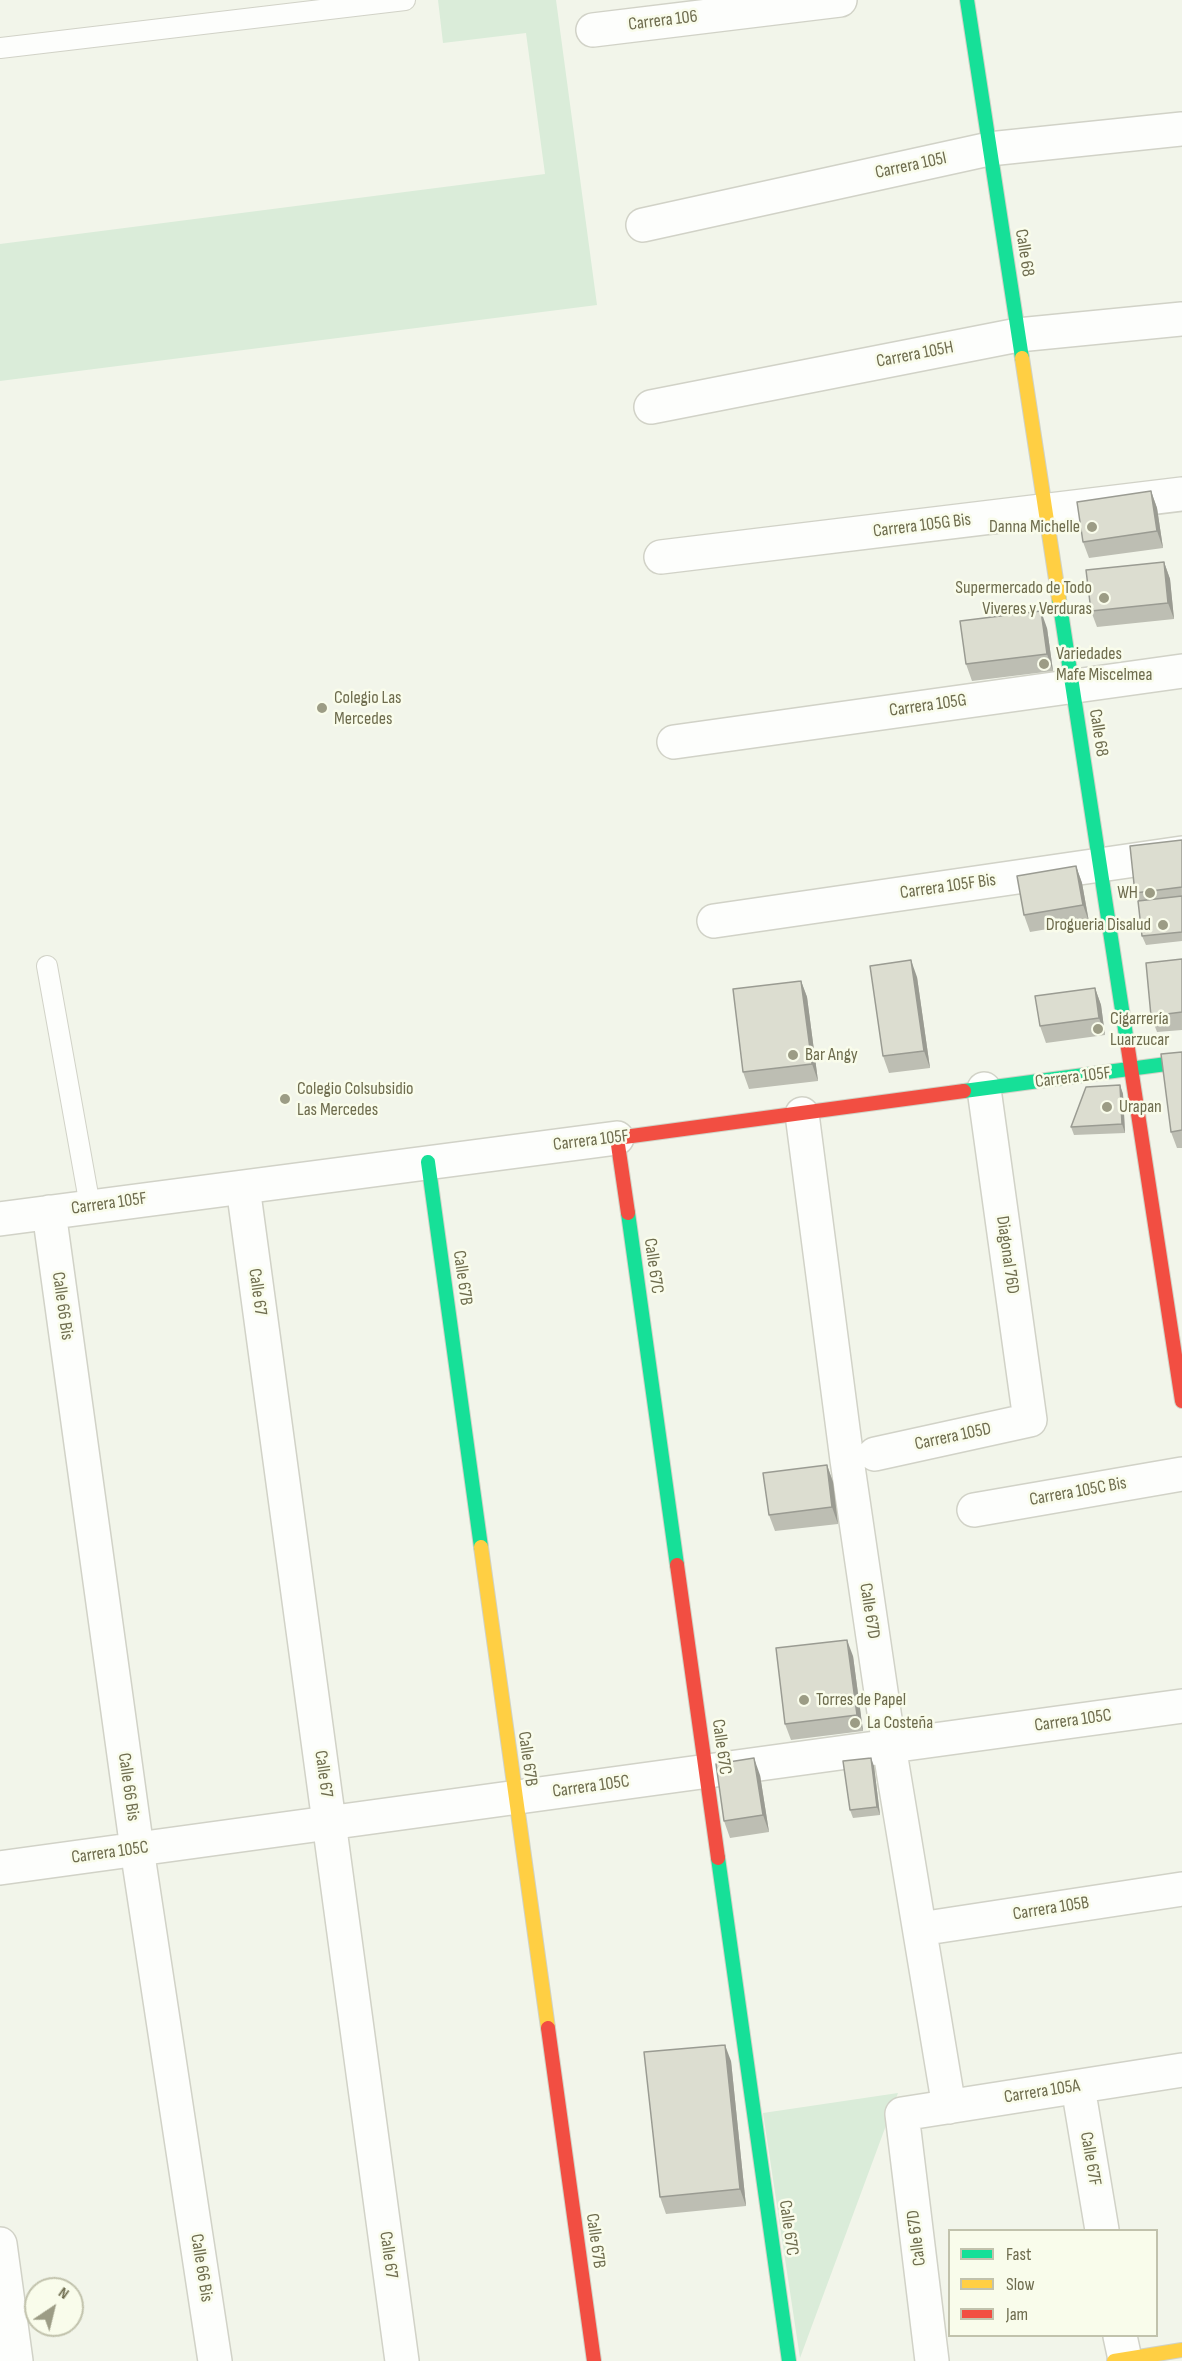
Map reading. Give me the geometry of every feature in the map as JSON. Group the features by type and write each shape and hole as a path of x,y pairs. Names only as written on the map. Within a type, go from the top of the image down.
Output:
{"street":[{"name":"Carrera 106","path":"593,30 840,0"},
{"name":"Calle 68","path":"967,0 1182,1401"},
{"name":"Carrera 105I","path":"643,225 989,149 1182,129"},
{"name":"Carrera 105H","path":"651,407 1018,335 1182,319"},
{"name":"Carrera 105G Bis","path":"661,557 1182,494"},
{"name":"Carrera 105G","path":"674,742 1182,671"},
{"name":"Carrera 105F Bis","path":"714,921 1182,853"},
{"name":"Carrera 105F","path":"0,1219 1182,1062"},
{"name":"Diagonal 76D","path":"984,1089 1030,1420"},
{"name":"Calle 67D","path":"802,1113 847,1460 890,1746 949,2107"},
{"name":"Calle 67C","path":"617,1138 789,2361"},
{"name":"Calle 67B","path":"428,1162 514,1797 594,2361"},
{"name":"Calle 67","path":"243,1187 402,2361"},
{"name":"Calle 66 Bis","path":"49,1212 137,1849 215,2361"},
{"name":"Carrera 105D","path":"875,1454 1030,1420"},
{"name":"Carrera 105C Bis","path":"974,1510 1182,1474"},
{"name":"Carrera 105C","path":"0,1868 1182,1706"},
{"name":"Carrera 105B","path":"920,1929 1182,1889"},
{"name":"Carrera 105A","path":"902,2114 1182,2070"},
{"name":"Calle 67F","path":"1078,2087 1102,2229"},
{"name":"Calle 67D","path":"902,2114 932,2361"},
{"path":"0,2244 16,2361"},
{"path":"1120,2352 1182,2350"}],"lane":[{"path":"0,48 405,0"},
{"path":"47,966 90,1206"}],"green space":[{"path":"438,0 556,0 597,305 0,381 0,244 545,174 526,33 443,43"},
{"path":"898,2093 800,2358 763,2113"}],"building":[{"path":"1151,491 1157,531 1083,542 1077,502"},
{"path":"1164,562 1168,603 1091,611 1086,570"},
{"path":"1041,611 1047,654 966,664 960,621"},
{"path":"1182,840 1182,887 1135,893 1130,846"},
{"path":"1076,866 1083,905 1024,915 1017,876"},
{"name":"Drogueria Disalud","path":"1182,896 1182,932 1142,936 1138,901"},
{"path":"1182,959 1182,1012 1151,1016 1146,963"},
{"path":"911,960 924,1051 883,1056 870,966"},
{"path":"801,981 812,1064 743,1072 733,989"},
{"path":"1095,988 1099,1018 1040,1026 1035,996"},
{"path":"1182,1052 1182,1130 1171,1132 1161,1054"},
{"path":"1120,1085 1122,1124 1071,1127 1086,1087"},
{"path":"827,1465 832,1507 769,1515 763,1473"},
{"path":"847,1640 857,1715 785,1724 776,1648"},
{"path":"754,1758 763,1815 724,1821 716,1764"},
{"path":"871,1758 877,1807 850,1810 843,1761"},
{"path":"725,2045 740,2189 660,2197 644,2052"}],"traffic: fast":[{"path":"967,0 1022,358"},
{"path":"1059,599 1127,1042"},
{"path":"964,1091 1182,1062"},
{"path":"428,1162 481,1547"},
{"path":"628,1213 677,1565"},
{"path":"718,1858 789,2361"}],"traffic: slow":[{"path":"1022,358 1059,599"},
{"path":"481,1547 548,2028"},
{"path":"1114,2361 1182,2350"}],"traffic: jam":[{"path":"1127,1042 1182,1401"},
{"path":"628,1213 617,1138 964,1091"},
{"path":"677,1565 718,1858"},
{"path":"548,2028 594,2361"}],"place":[{"name":"Danna Michelle","path":"1092,527"},
{"name":"Supermercado de Todo Viveres y Verduras","path":"1104,598"},
{"name":"Variedades Mafe Miscelmea","path":"1044,664"},
{"name":"Colegio Las Mercedes","path":"322,708"},
{"name":"WH","path":"1150,893"},
{"name":"Drogueria Disalud","path":"1163,925"},
{"name":"Cigarrería Luarzucar","path":"1098,1029"},
{"name":"Bar Angy","path":"793,1055"},
{"name":"Colegio Colsubsidio Las Mercedes","path":"285,1099"},
{"name":"Urapan","path":"1107,1107"},
{"name":"Torres de Papel","path":"804,1700"},
{"name":"La Costeña","path":"855,1723"}]}
